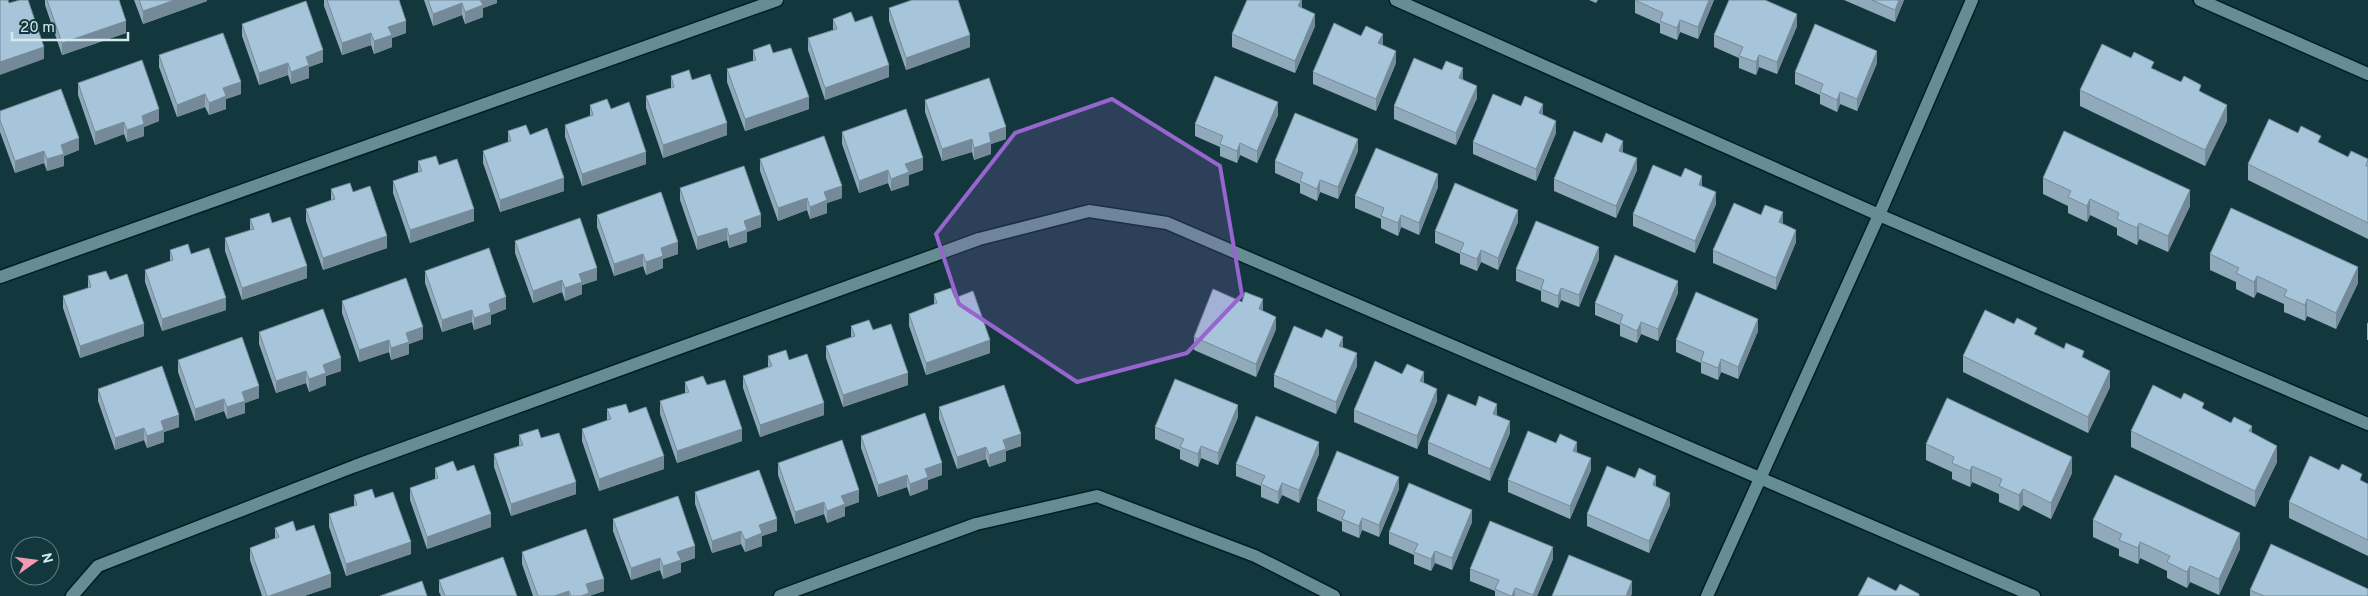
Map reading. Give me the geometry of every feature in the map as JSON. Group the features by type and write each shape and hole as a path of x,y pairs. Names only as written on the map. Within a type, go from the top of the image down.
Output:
{"street":[{"path":"0,277 777,0"},
{"path":"1396,0 1879,215 2368,424"},
{"path":"1707,596 1879,215 1972,0"},
{"path":"2200,0 2368,74"},
{"path":"72,596 98,566 356,466 979,239 1089,211 1167,223 2034,596"},
{"path":"780,596 976,524 1097,496 1255,556 1334,596"}],"highlighted area":[{"path":"1112,99 1220,166 1242,295 1187,353 1077,382 959,304 936,234 1015,133"}],"building":[{"path":"0,0 8,0 9,3 28,0 44,47 0,62"},
{"path":"47,0 119,0 126,21 62,43"},
{"path":"139,0 175,0 143,11"},
{"path":"327,0 399,0 406,21 388,27 392,35 374,41 371,33 342,43"},
{"path":"428,0 480,0 483,5 465,12 462,3 433,14"},
{"path":"912,0 958,0 970,35 906,58 889,8"},
{"path":"1247,0 1301,0 1298,6 1315,14 1295,61 1232,34"},
{"path":"1635,0 1709,0 1698,27 1680,20 1677,28 1660,21 1663,13"},
{"path":"1729,0 1765,0 1797,14 1777,62 1759,55 1756,62 1739,56 1743,47 1714,35"},
{"path":"1872,0 1899,0 1895,10"},
{"path":"306,1 323,50 306,57 309,65 291,72 288,63 259,73 242,24"},
{"path":"851,12 855,22 872,16 889,65 825,88 808,38 837,29 833,19"},
{"path":"1334,23 1361,36 1366,26 1383,34 1378,43 1396,51 1376,99 1313,72"},
{"path":"1815,24 1877,51 1857,99 1840,92 1837,100 1820,92 1823,84 1795,72"},
{"path":"223,33 241,82 223,88 226,96 209,103 205,94 177,105 159,55"},
{"path":"770,44 773,53 791,48 809,97 745,119 727,69 756,60 753,50"},
{"path":"2102,44 2131,58 2134,52 2154,62 2151,68 2181,82 2184,76 2201,85 2199,91 2227,105 2205,150 2080,90"},
{"path":"1414,58 1442,70 1446,61 1463,68 1459,78 1477,86 1456,133 1394,106"},
{"path":"142,60 159,109 142,116 144,124 127,130 124,122 95,132 78,83"},
{"path":"689,70 692,80 710,74 727,123 663,145 646,96 674,87 671,76"},
{"path":"1215,76 1278,102 1257,151 1240,143 1237,151 1220,144 1223,136 1195,124"},
{"path":"989,78 1006,127 989,133 991,142 974,148 972,139 942,149 925,100"},
{"path":"61,89 79,138 61,145 64,154 47,159 44,151 15,161 0,120 0,111"},
{"path":"1493,94 1521,106 1525,96 1543,104 1539,113 1556,121 1536,169 1473,142"},
{"path":"607,99 611,109 629,102 646,152 582,174 565,125 593,115 590,105"},
{"path":"906,109 923,158 905,164 909,172 891,179 888,170 859,181 842,132"},
{"path":"1295,113 1358,139 1338,187 1320,180 1317,189 1300,181 1303,173 1275,161"},
{"path":"2269,119 2298,133 2301,126 2321,136 2318,142 2348,157 2351,151 2368,159 2366,166 2368,166 2368,223 2248,164"},
{"path":"526,125 530,135 547,128 564,178 500,200 483,151 511,141 508,131"},
{"path":"1574,131 1602,143 1606,133 1623,141 1619,151 1637,158 1616,206 1554,179"},
{"path":"2064,131 2190,190 2168,236 2139,223 2137,228 2117,219 2119,213 2090,199 2087,206 2068,197 2071,191 2043,178"},
{"path":"824,136 842,186 824,192 827,200 810,207 807,198 778,208 760,159"},
{"path":"1376,148 1438,174 1419,223 1401,215 1398,223 1381,216 1384,208 1355,196"},
{"path":"436,156 439,165 457,159 474,209 410,230 393,181 422,171 418,161"},
{"path":"1653,165 1681,177 1685,168 1702,176 1699,185 1716,192 1695,241 1633,214"},
{"path":"744,166 761,215 744,221 747,230 729,236 727,228 697,237 680,188"},
{"path":"350,183 353,192 370,186 387,236 323,258 306,209 335,199 331,189"},
{"path":"1455,183 1518,210 1498,258 1481,250 1477,259 1460,252 1464,243 1435,231"},
{"path":"661,192 678,242 661,248 663,256 646,262 643,254 614,264 597,215"},
{"path":"1734,203 1761,215 1765,205 1783,212 1779,222 1796,230 1776,278 1713,250"},
{"path":"2231,208 2358,267 2336,313 2307,299 2305,305 2284,296 2287,290 2257,276 2254,282 2236,273 2239,268 2210,254"},
{"path":"269,213 272,223 290,217 307,266 242,288 225,238 254,229 250,219"},
{"path":"580,218 597,268 579,274 582,282 565,288 562,280 533,291 515,241"},
{"path":"1536,221 1599,247 1579,295 1561,288 1558,296 1541,289 1544,280 1516,269"},
{"path":"188,244 191,254 209,248 226,298 162,319 145,270 173,260 170,250"},
{"path":"489,248 506,297 489,304 491,312 474,318 472,310 442,320 425,271"},
{"path":"1615,255 1678,281 1658,329 1641,322 1637,331 1620,323 1623,315 1595,303"},
{"path":"106,271 110,280 127,274 144,324 80,346 63,296 91,287 88,276"},
{"path":"406,278 423,327 406,333 409,342 391,348 389,340 359,350 342,301"},
{"path":"951,288 955,298 973,291 990,340 926,363 909,314 937,303 934,294"},
{"path":"1213,289 1242,302 1245,292 1263,299 1259,309 1276,317 1256,364 1194,337"},
{"path":"1696,292 1758,319 1738,367 1721,359 1718,368 1701,361 1704,352 1676,340"},
{"path":"323,309 341,358 323,365 326,373 309,379 306,371 276,381 259,332"},
{"path":"1985,310 2014,324 2017,318 2037,328 2034,334 2064,349 2066,343 2084,351 2082,357 2110,371 2088,417 1963,356"},
{"path":"869,320 873,330 891,324 908,373 843,395 826,346 855,336 851,326"},
{"path":"1294,326 1322,338 1326,329 1343,337 1339,346 1357,353 1336,402 1274,375"},
{"path":"242,337 259,386 242,392 245,401 227,407 224,399 195,409 178,360"},
{"path":"786,350 789,360 807,354 824,403 760,425 743,376 772,366 768,356"},
{"path":"1375,361 1402,374 1407,364 1424,372 1420,381 1437,389 1417,436 1354,410"},
{"path":"162,366 179,415 161,421 164,430 147,436 144,428 115,438 98,389"},
{"path":"703,376 707,385 725,380 742,429 677,451 660,401 689,392 685,382"},
{"path":"1175,379 1238,405 1218,453 1201,446 1198,454 1180,447 1184,439 1155,427"},
{"path":"1004,385 1021,434 1003,440 1006,449 989,455 986,447 957,457 939,407"},
{"path":"2153,385 2181,399 2184,393 2204,403 2202,408 2231,423 2234,417 2252,426 2249,431 2277,446 2255,491 2131,431"},
{"path":"1448,394 1476,406 1479,396 1497,404 1493,414 1510,421 1490,469 1428,442"},
{"path":"1947,398 2072,457 2051,503 2023,489 2019,495 1999,486 2002,479 1972,466 1970,471 1952,463 1954,457 1926,444"},
{"path":"626,404 629,413 646,407 664,456 599,479 582,429 611,419 607,409"},
{"path":"925,413 942,463 925,469 928,477 910,484 907,475 878,485 861,436"},
{"path":"1256,416 1319,442 1299,490 1282,483 1278,492 1261,484 1265,476 1236,464"},
{"path":"538,429 541,438 559,433 576,482 511,504 494,454 523,445 519,435"},
{"path":"1528,431 1556,443 1560,434 1577,442 1573,451 1591,458 1570,506 1508,480"},
{"path":"842,440 859,490 841,496 845,504 827,511 824,502 795,512 778,463"},
{"path":"1337,451 1399,477 1379,525 1362,518 1359,526 1342,519 1345,511 1317,499"},
{"path":"2310,456 2339,470 2342,464 2362,474 2360,480 2368,484 2368,540 2289,502"},
{"path":"453,461 457,471 474,465 491,514 427,537 410,488 438,478 435,468"},
{"path":"1607,466 1635,478 1639,468 1656,476 1653,485 1670,493 1649,541 1587,514"},
{"path":"759,470 777,519 759,525 762,533 745,540 741,531 712,541 695,492"},
{"path":"2115,475 2240,533 2219,579 2190,566 2187,572 2167,562 2170,556 2140,542 2138,548 2119,540 2122,534 2093,520"},
{"path":"1409,483 1472,510 1452,558 1435,551 1431,559 1414,552 1418,544 1389,532"},
{"path":"372,489 375,498 393,492 411,542 346,564 329,514 357,505 354,495"},
{"path":"678,496 695,546 677,552 681,560 663,566 660,558 631,568 613,519"},
{"path":"293,521 296,531 314,525 331,574 267,596 250,548 279,537 275,528"},
{"path":"1490,521 1553,547 1533,595 1515,588 1511,596 1495,589 1499,580 1470,569"},
{"path":"586,529 604,579 586,584 589,593 581,596 571,596 569,591 554,596 538,596 522,552"},
{"path":"2271,544 2368,589 2368,596 2264,596 2250,590"},
{"path":"1569,555 1632,581 1626,596 1552,596"},
{"path":"503,557 517,596 445,596 439,580"},
{"path":"1868,577 1896,591 1900,584 1919,594 1919,596 1858,596"},
{"path":"422,581 427,596 380,596"}]}
